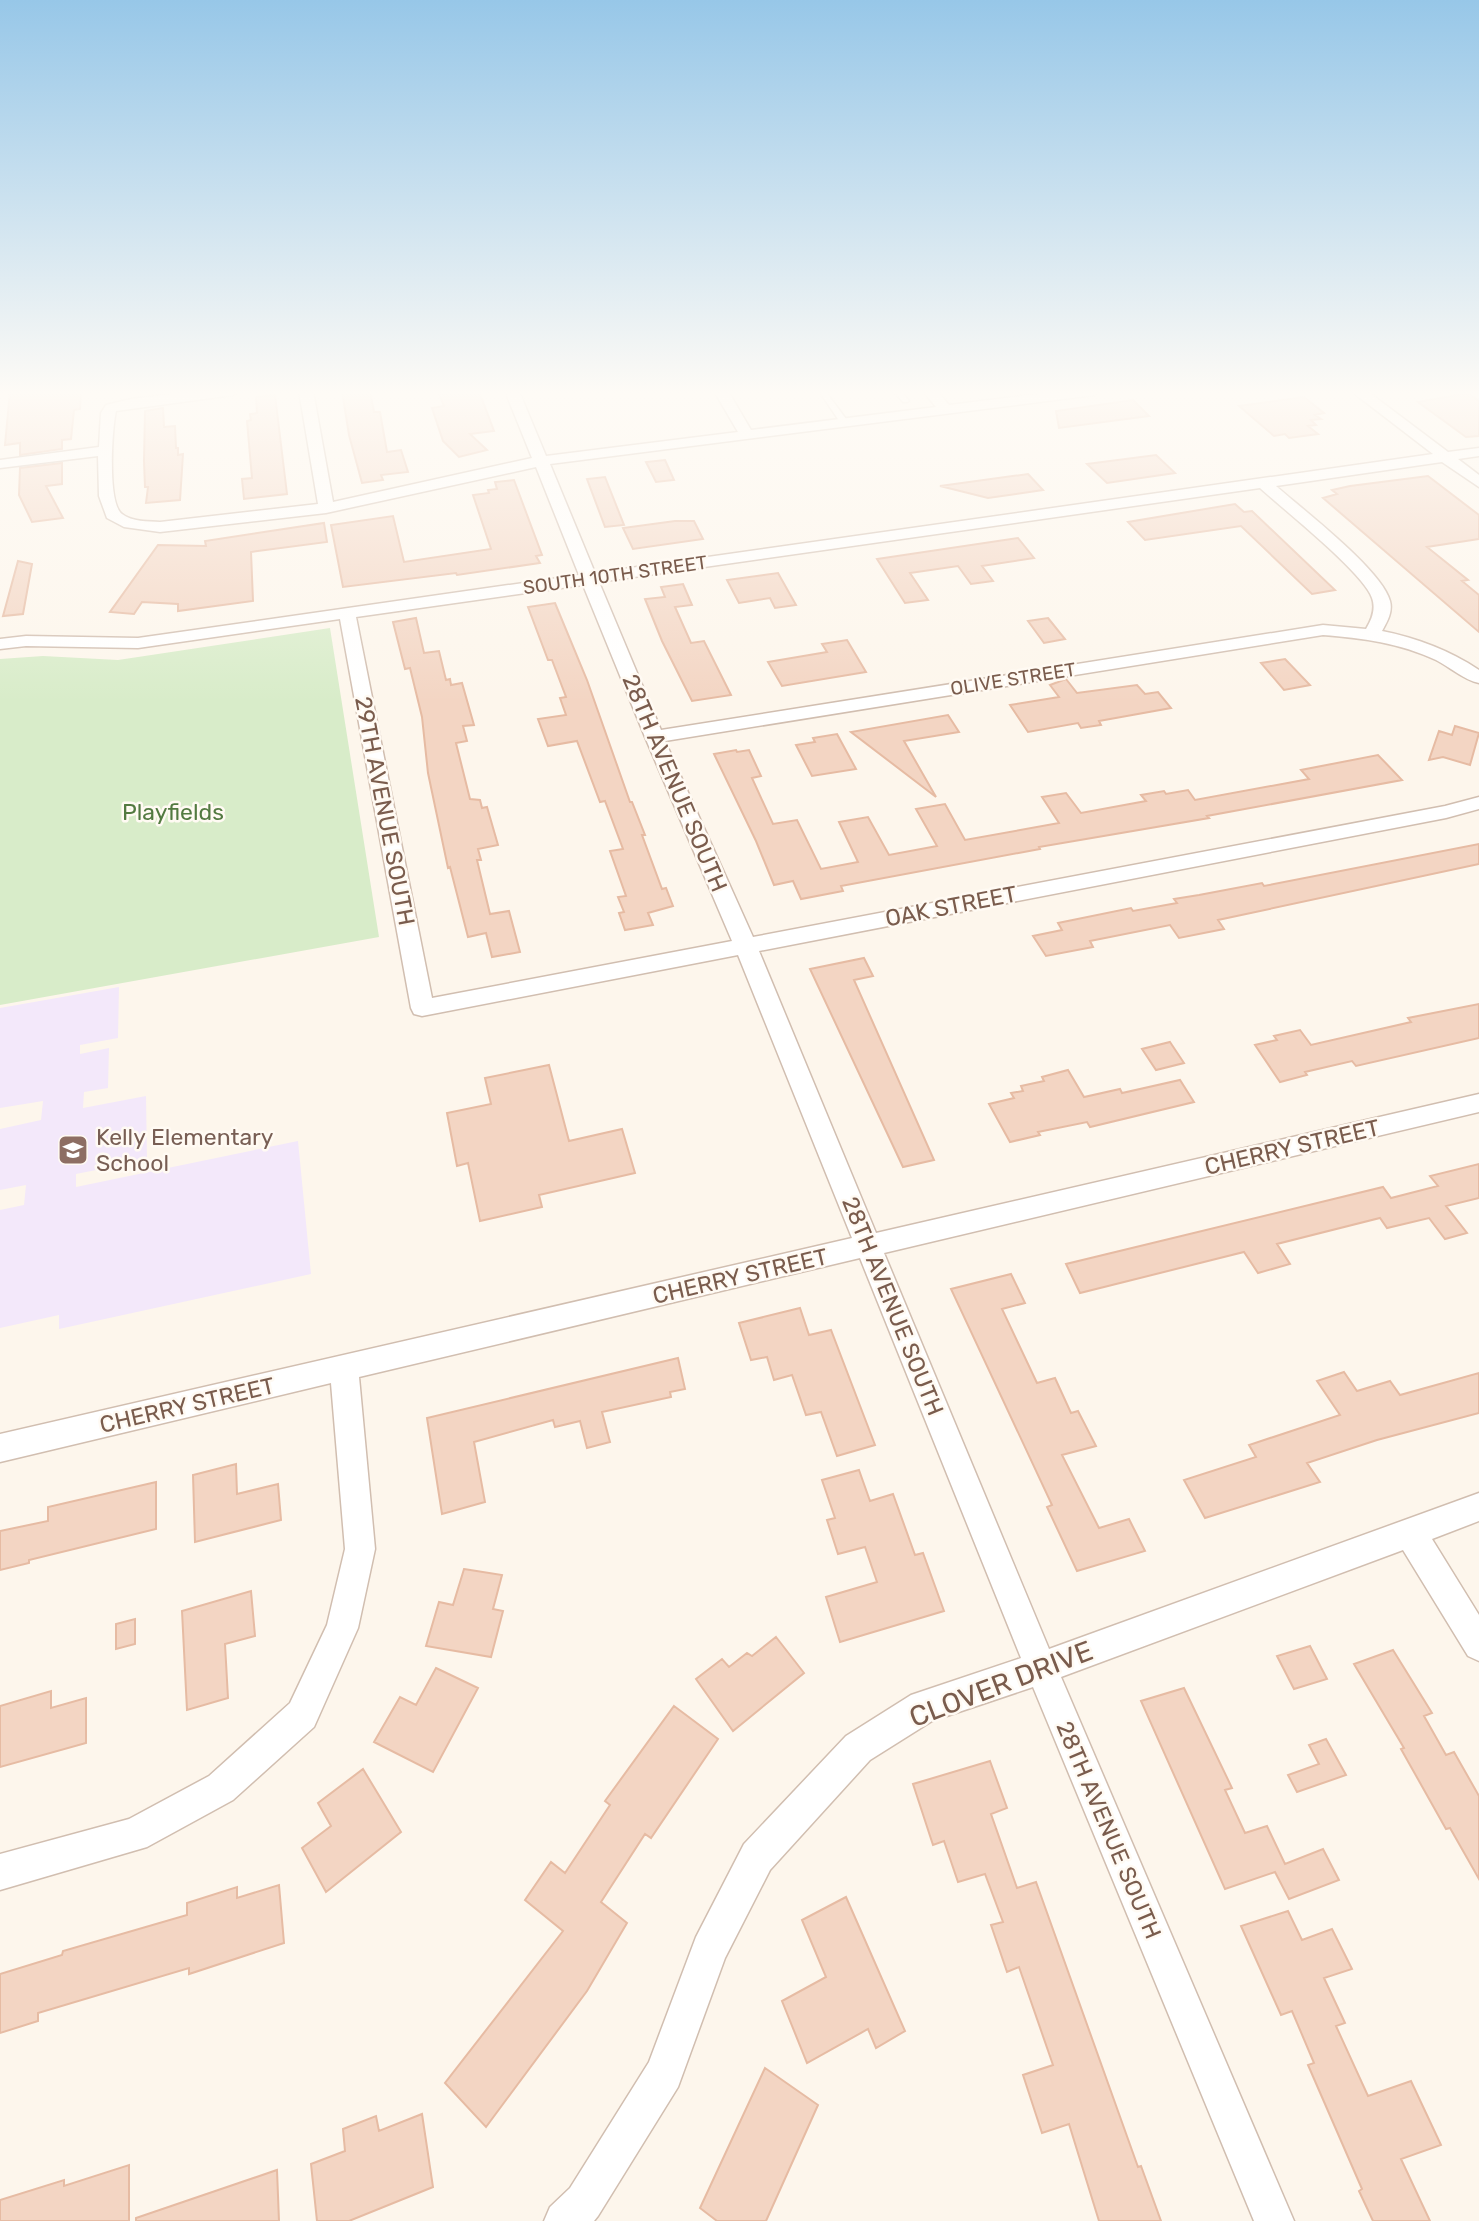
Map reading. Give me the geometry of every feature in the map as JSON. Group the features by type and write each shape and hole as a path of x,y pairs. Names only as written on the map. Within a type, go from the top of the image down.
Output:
{"street":[{"path":"107,495 107,506 114,516 139,526 186,525 326,508 387,495"},
{"path":"324,495 326,508"},
{"name":"28TH AVENUE SOUTH","path":"554,495 654,737 745,945 1041,1668 1274,2221"},
{"name":"SOUTH 10TH STREET","path":"0,644 26,641 138,643 1182,495"},
{"path":"1277,495 1367,576 1378,590 1382,601 1382,617 1372,634"},
{"name":"29TH AVENUE SOUTH","path":"347,613 422,1008"},
{"name":"OLIVE STREET","path":"654,737 1323,630 1372,634 1434,652 1463,666 1479,678"},
{"name":"OAK STREET","path":"422,1008 1433,815 1479,803"},
{"name":"CHERRY STREET","path":"0,1448 1479,1103"},
{"path":"0,1872 135,1835 221,1788 303,1714 342,1628 360,1549 344,1369"},
{"name":"CLOVER DRIVE","path":"564,2221 584,2202 664,2073 709,1950 757,1857 858,1748 923,1707 1041,1668 1479,1507"},
{"path":"1410,1532 1479,1645"}],"shaded area":[{"name":"Kelly Elementary School","path":"119,987 118,1038 80,1045 80,1054 109,1048 108,1088 84,1092 83,1108 146,1096 147,1160 76,1174 76,1187 298,1141 311,1274 59,1329 59,1315 0,1328 0,1210 24,1205 26,1185 0,1190 0,1129 41,1120 43,1101 0,1108 0,1008"}],"green space":[{"name":"Playfields","path":"330,628 379,937 0,1005 0,659 43,656 118,660"}],"building":[{"path":"19,495 51,495 63,518 32,522"},
{"path":"147,495 180,495 180,500 146,503"},
{"path":"244,495 281,495 244,499"},
{"path":"473,495 519,495 542,555 536,556 540,563 343,587 331,525 393,516 404,562 491,549"},
{"path":"593,495 612,495 624,525 605,527"},
{"path":"975,495 1011,495 988,498"},
{"path":"1335,495 1452,495 1479,515 1479,539 1427,547 1468,580 1462,581 1479,595 1479,632 1323,498"},
{"path":"1235,504 1244,512 1252,511 1335,590 1312,594 1241,526 1145,540 1128,522"},
{"path":"694,521 703,539 633,549 623,528"},
{"path":"324,523 327,542 251,552 253,601 178,611 178,604 142,602 134,614 110,612 158,545 206,546 205,541"},
{"path":"1018,538 1034,558 982,566 993,581 971,584 958,566 910,573 928,600 905,603 877,559"},
{"path":"18,561 32,564 23,614 3,616"},
{"path":"778,573 796,605 775,608 770,598 739,603 727,580"},
{"path":"683,584 692,605 675,607 691,643 704,641 731,695 692,701 662,641 645,599 665,597 661,587"},
{"path":"555,603 645,835 642,835 662,889 666,888 673,906 648,913 653,925 625,930 619,913 624,912 618,897 626,896 610,851 623,849 605,801 600,802 577,741 548,746 538,719 566,715 560,698 566,697 552,660 548,660 528,607"},
{"path":"416,618 424,653 439,651 446,680 450,679 451,685 462,683 474,725 463,726 467,741 456,743 470,799 480,800 482,808 487,807 498,845 478,849 481,860 477,860 490,914 509,911 520,952 492,957 486,933 468,937 450,867 448,868 428,773 422,717 410,668 405,669 393,622"},
{"path":"1048,618 1065,639 1044,643 1028,621"},
{"path":"847,640 866,672 782,686 768,662 827,652 822,644"},
{"path":"1285,659 1310,685 1284,690 1261,663"},
{"path":"1066,679 1077,693 1137,685 1145,694 1158,692 1171,708 1099,721 1101,725 1081,728 1078,723 1028,732 1010,705 1059,697 1050,685"},
{"path":"948,715 959,732 904,741 936,797 851,732"},
{"path":"1455,726 1479,733 1470,765 1443,757 1429,760 1439,731 1452,735"},
{"path":"837,734 856,769 812,776 796,745 815,742 813,738"},
{"path":"749,750 761,776 752,778 773,824 797,820 821,869 858,862 839,822 868,817 889,855 937,846 916,809 945,804 965,840 1059,823 1042,797 1066,793 1081,813 1146,801 1141,795 1164,791 1166,794 1188,790 1195,800 1309,779 1301,770 1378,755 1402,780 841,886 843,891 801,899 793,881 774,885 714,754"},
{"path":"1479,844 1479,864 1218,920 1224,929 1179,938 1170,925 1090,941 1093,947 1046,956 1033,936 1062,930 1058,923 1131,908 1133,911 1177,903 1174,899 1262,883 1264,886"},
{"path":"864,958 873,976 854,980 934,1160 903,1167 810,969"},
{"path":"1479,1004 1479,1038 1356,1066 1352,1061 1305,1072 1307,1075 1280,1082 1255,1045 1277,1040 1274,1036 1300,1030 1311,1045 1411,1022 1408,1018"},
{"path":"1170,1042 1184,1063 1156,1070 1142,1049"},
{"path":"549,1065 569,1141 622,1129 635,1173 539,1195 542,1207 480,1221 468,1163 457,1166 447,1113 491,1104 485,1078"},
{"path":"1068,1070 1084,1097 1120,1089 1122,1093 1180,1080 1194,1102 1090,1127 1087,1122 1038,1132 1040,1135 1010,1142 989,1104 1014,1098 1011,1093 1023,1091 1021,1086 1044,1081 1042,1077"},
{"path":"1479,1164 1479,1198 1446,1206 1467,1233 1445,1239 1429,1218 1387,1228 1380,1218 1277,1244 1290,1264 1258,1273 1244,1252 1080,1293 1066,1264 1383,1187 1391,1198 1438,1186 1430,1176"},
{"path":"1011,1274 1025,1303 1002,1309 1037,1383 1055,1378 1071,1413 1078,1411 1096,1446 1062,1455 1099,1528 1129,1519 1145,1551 1077,1571 1047,1507 1052,1505 951,1289"},
{"path":"800,1308 809,1335 831,1330 875,1445 837,1456 821,1412 806,1415 792,1375 774,1380 767,1357 751,1360 739,1323"},
{"path":"678,1358 685,1389 670,1392 671,1397 602,1412 610,1442 587,1448 580,1421 555,1427 553,1420 474,1442 485,1502 442,1514 427,1418"},
{"path":"1344,1372 1357,1391 1390,1381 1400,1395 1479,1373 1479,1413 1377,1440 1307,1463 1320,1482 1205,1518 1184,1480 1256,1457 1249,1445 1340,1415 1317,1381"},
{"path":"236,1464 237,1494 278,1484 281,1520 195,1542 193,1475"},
{"path":"859,1470 870,1501 893,1494 915,1555 923,1553 944,1611 840,1642 826,1597 877,1582 865,1547 838,1554 827,1520 835,1518 822,1480"},
{"path":"156,1482 156,1529 29,1560 29,1563 0,1570 0,1531 48,1521 48,1507"},
{"path":"464,1569 502,1575 493,1609 503,1611 491,1657 426,1646 439,1602 453,1605"},
{"path":"251,1591 255,1636 225,1644 228,1698 187,1710 182,1611"},
{"path":"135,1619 135,1644 116,1649 116,1624"},
{"path":"776,1637 804,1673 733,1731 696,1679 722,1659 729,1667 747,1653 752,1656"},
{"path":"1310,1646 1327,1679 1294,1689 1277,1656"},
{"path":"1393,1650 1432,1713 1424,1716 1446,1755 1454,1752 1479,1796 1479,1879 1450,1828 1446,1829 1401,1749 1404,1748 1354,1664"},
{"path":"436,1668 478,1688 433,1772 374,1742 400,1697 416,1705"},
{"path":"1184,1688 1232,1788 1225,1790 1245,1833 1267,1826 1285,1864 1323,1849 1339,1880 1289,1899 1275,1872 1225,1889 1141,1701"},
{"path":"51,1691 51,1708 86,1698 86,1743 0,1767 0,1706"},
{"path":"674,1706 718,1739 651,1838 645,1834 601,1902 627,1923 587,1991 486,2127 445,2083 563,1931 525,1900 551,1862 565,1873 610,1805 605,1801"},
{"path":"1326,1739 1346,1775 1297,1792 1288,1775 1319,1764 1309,1745"},
{"path":"990,1761 1007,1808 991,1814 1017,1888 1036,1882 1138,2167 1141,2166 1161,2221 1099,2221 1069,2124 1042,2133 1023,2075 1053,2065 1019,1967 1007,1972 991,1925 1003,1922 985,1874 958,1882 944,1841 933,1845 913,1784"},
{"path":"363,1769 401,1832 326,1892 302,1848 331,1826 318,1803"},
{"path":"279,1885 284,1943 189,1974 189,1968 38,2013 38,2021 0,2033 0,1974 62,1955 63,1951 187,1915 187,1903 237,1887 237,1898"},
{"path":"846,1897 905,2031 876,2048 868,2029 807,2063 782,2001 826,1977 802,1920"},
{"path":"1288,1911 1302,1940 1332,1929 1352,1969 1324,1978 1345,2023 1336,2026 1368,2096 1411,2081 1441,2145 1401,2159 1430,2221 1373,2221 1359,2191 1362,2189 1308,2065 1314,2063 1292,2011 1281,2015 1241,1926"},
{"path":"765,2068 818,2105 766,2221 717,2221 700,2208"},
{"path":"422,2114 433,2187 349,2221 317,2221 311,2164 345,2151 343,2129 376,2116 379,2131"},
{"path":"129,2165 129,2221 0,2221 0,2200 64,2180 64,2186"},
{"path":"277,2170 279,2221 136,2221 136,2218"}],"place":[{"name":"Kelly Elementary School","path":"73,1150"}]}
